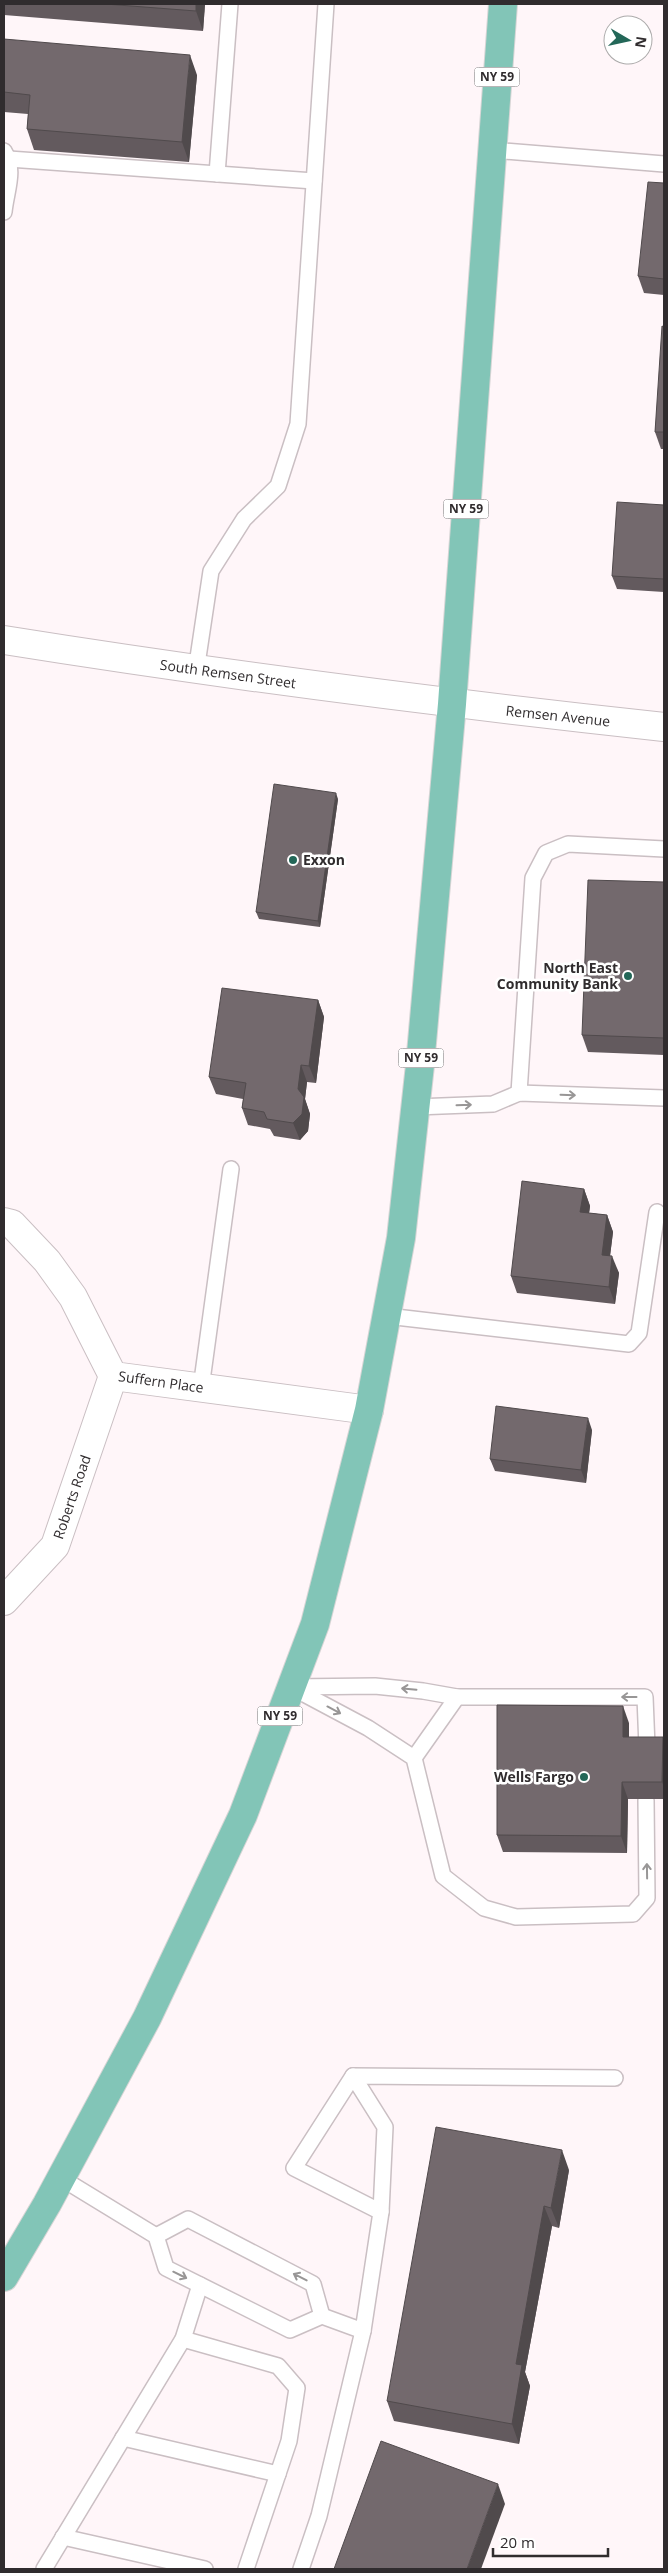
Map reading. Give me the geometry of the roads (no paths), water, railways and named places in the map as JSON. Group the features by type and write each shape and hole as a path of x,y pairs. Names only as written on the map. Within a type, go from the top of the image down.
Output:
{"main road":[{"name":"NY 59","path":"4,2277 61,2178 152,2010 242,1815 315,1624 370,1410 401,1238 416,1107 452,704 503,4"}],"street":[{"name":"South Remsen Street","path":"4,640 196,670 452,704"},
{"name":"Remsen Avenue","path":"452,704 664,727"},
{"name":"Suffern Place","path":"4,1222 12,1224 47,1261 68,1290 113,1376 370,1410"},
{"name":"Roberts Road","path":"4,1601 54,1546 113,1376"}],"lane":[{"path":"217,174 230,4"},
{"path":"196,670 211,571 244,519 278,486 298,424 326,4"},
{"path":"492,150 664,164"},
{"path":"4,212 10,182 6,155 314,181"},
{"path":"519,1093 533,878 546,853 568,844 664,849"},
{"path":"416,1107 493,1104 519,1093 664,1098"},
{"path":"201,1388 231,1169"},
{"path":"387,1316 629,1344 640,1333 657,1212"},
{"path":"291,1687 375,1686 458,1697 645,1697 646,1747"},
{"path":"291,1687 368,1728 414,1758 443,1876 484,1908 516,1917 633,1914 647,1898 646,1800"},
{"path":"414,1758 458,1697"},
{"path":"353,2076 615,2078"},
{"path":"353,2076 294,2168 381,2212"},
{"path":"301,2569 319,2516 363,2331 381,2212 385,2127 353,2076"},
{"path":"61,2178 156,2236 166,2268 290,2330 322,2316 363,2331"},
{"path":"156,2236 188,2219 313,2284 322,2316"},
{"path":"44,2569 183,2339 200,2285"},
{"path":"183,2339 278,2366 297,2388 289,2442 246,2569"},
{"path":"123,2438 278,2474"},
{"path":"63,2538 205,2569"}],"place":[{"name":"Exxon","path":"293,860"},
{"name":"North East Community Bank","path":"628,976"},
{"name":"Wells Fargo","path":"584,1777"}]}
